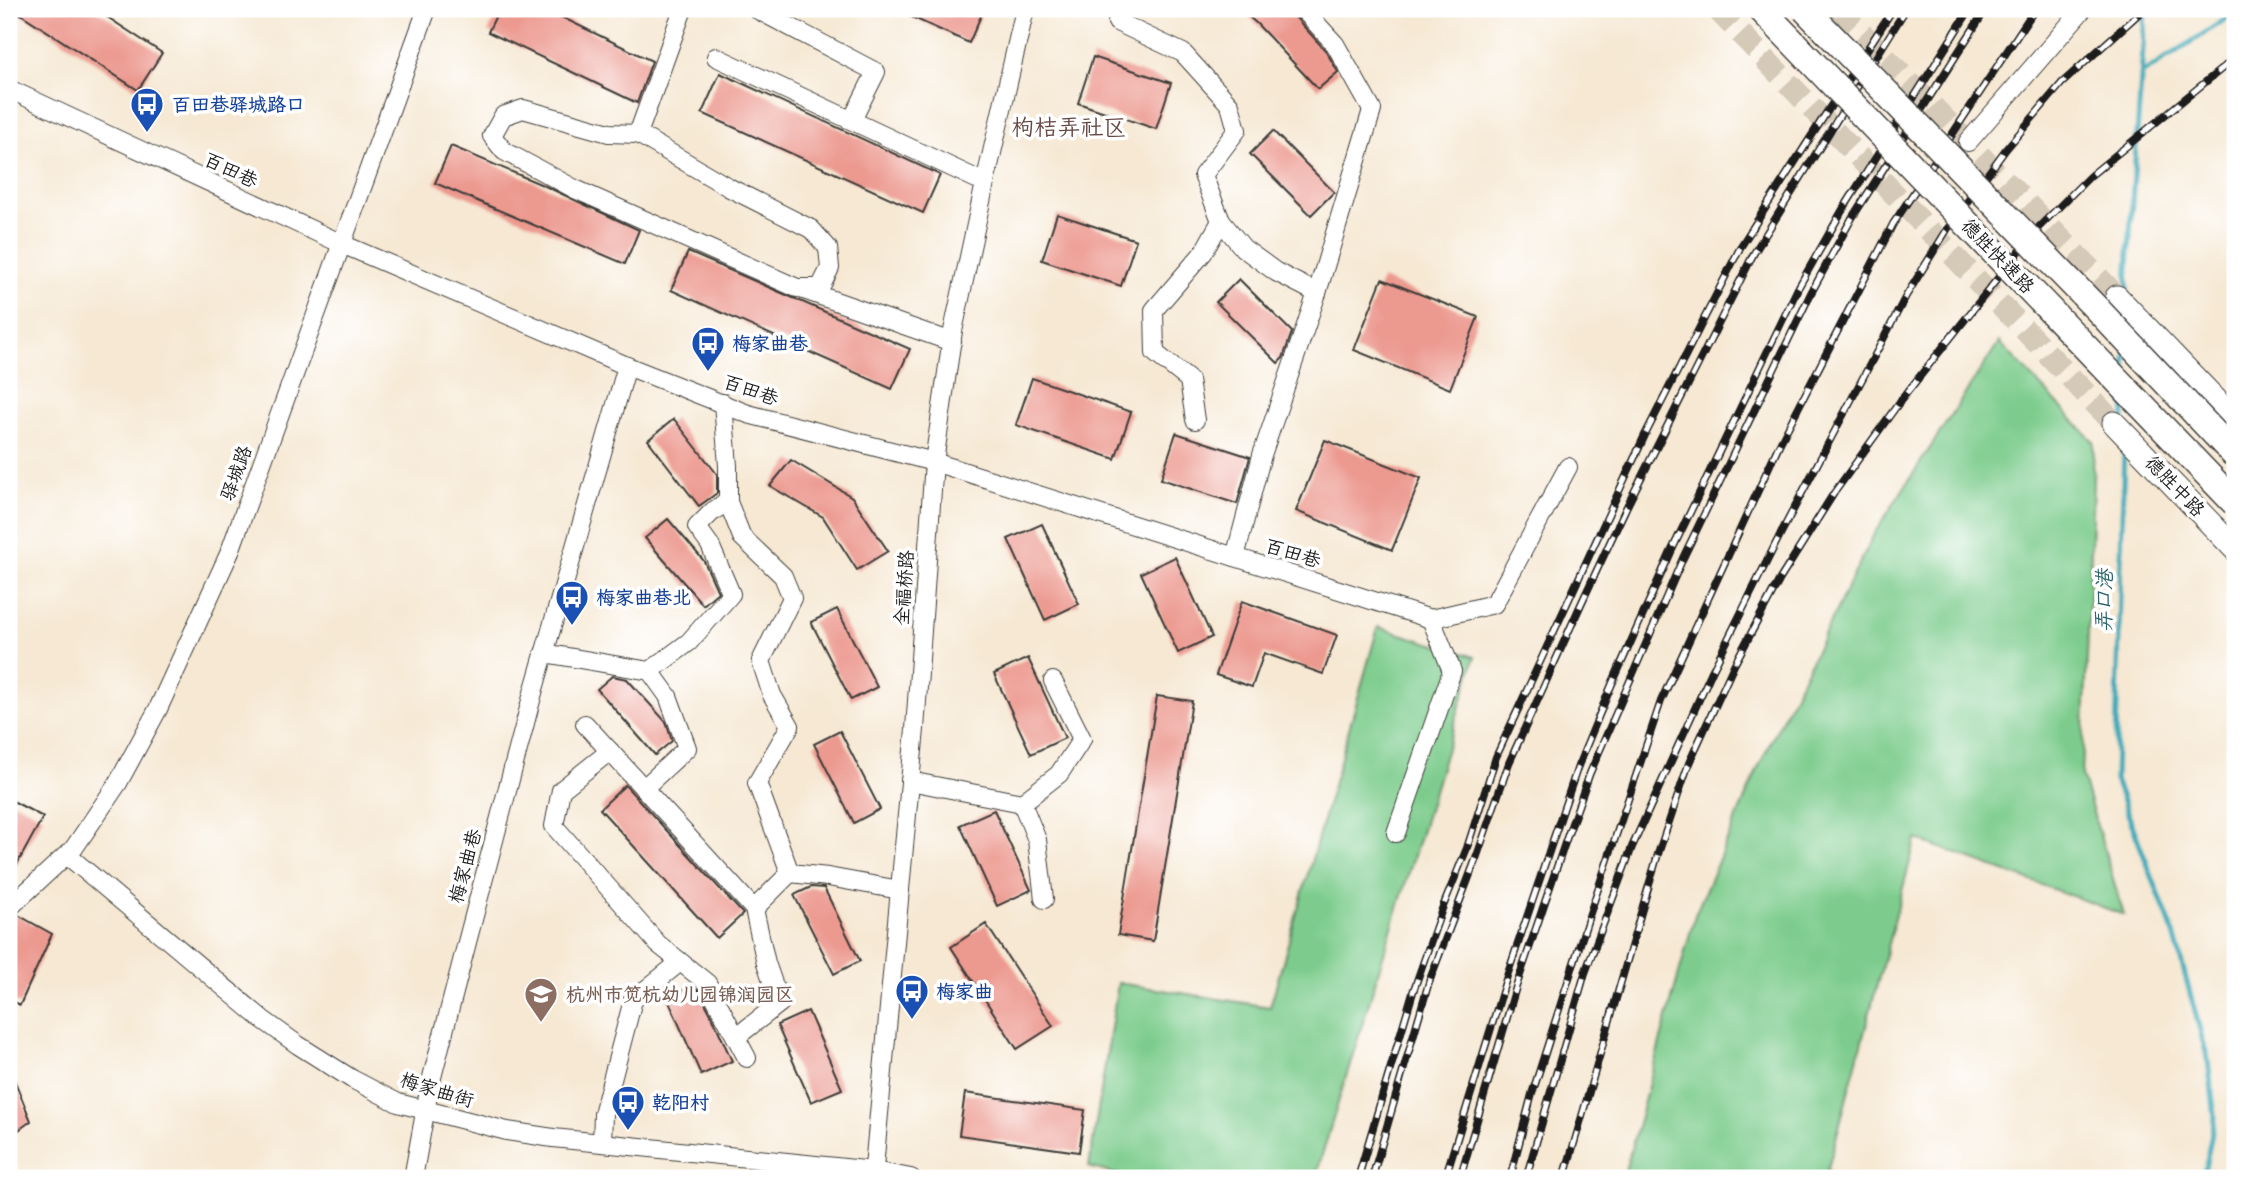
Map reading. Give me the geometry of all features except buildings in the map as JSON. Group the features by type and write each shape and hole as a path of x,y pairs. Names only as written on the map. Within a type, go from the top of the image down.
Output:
{"highway":[{"name":"德胜快速路","path":"1761,9 2235,503"},
{"name":"德胜快速路","path":"1805,9 2235,455"}],"main road":[{"path":"2117,297 2235,420"},
{"name":"德胜中路","path":"2114,423 2235,549"}],"street":[{"name":"驿城路","path":"9,908 74,848 118,783 158,709 229,554 427,9"},
{"path":"638,134 683,9"},
{"path":"757,9 876,72 852,120"},
{"name":"全福桥路","path":"873,1175 910,781 934,462 952,342 1025,9"},
{"path":"1235,557 1262,455 1317,293 1372,110 1335,44 1303,9"},
{"path":"1968,142 2083,9"},
{"path":"1117,22 1183,53 1230,105 1237,130 1203,175 1221,221 1243,248 1276,272 1317,293"},
{"path":"716,57 985,183"},
{"name":"百田巷","path":"9,89 342,244 627,366 748,414 934,462 1431,619"},
{"path":"797,288 820,288 830,268 828,248 811,229 728,187 638,134 609,133 523,109 503,116 492,136 504,151 575,190 797,288 952,342"},
{"path":"1195,420 1189,380 1155,353 1154,310 1203,253 1221,221"},
{"name":"梅家曲巷","path":"413,1178 462,959 544,653 627,366"},
{"path":"723,404 728,502 742,537 783,576 792,598 761,661 772,695 790,726 757,782 790,873"},
{"path":"1396,833 1452,671 1431,619 1494,604 1567,467"},
{"path":"650,671 689,642 731,594 710,545 697,527 713,511 728,502"},
{"path":"544,653 650,671 668,696 687,748 644,788"},
{"path":"910,781 1022,803 1059,774 1082,739 1053,681"},
{"path":"585,724 754,909 766,962 780,1003 736,1037"},
{"path":"610,751 561,790 554,826 658,944 707,983 747,1058"},
{"path":"1022,803 1037,840 1044,899"},
{"name":"梅家曲街","path":"67,855 261,1019 352,1079 398,1103 507,1131 911,1178"},
{"path":"790,873 900,890"},
{"path":"754,909 790,873"},
{"path":"602,1143 603,1114 633,1000 680,961"}],"green space":[{"path":"1999,342 2094,442 2082,776 2124,915 1916,839 1827,1172 1841,1178 1623,1178 1695,915 1759,766 1874,534"},
{"path":"1378,627 1475,657 1315,1178 1128,1178 1089,1167 1118,983 1270,1007"}],"waterway":[{"name":"弄口港","path":"2127,295 2145,9"},
{"path":"2142,74 2235,13"},
{"name":"弄口港","path":"2125,376 2126,354"},
{"name":"弄口港","path":"2124,421 2125,400"},
{"name":"弄口港","path":"2124,445 2115,780 2174,934 2208,1060 2215,1117 2203,1178"}],"tunnel":[{"path":"1717,9 2114,423"},
{"path":"1838,9 2117,297"}],"railway":[{"path":"1358,1178 1413,992 1467,848 1496,757 1645,435 1741,246 1893,9"},
{"path":"1372,1178 1429,982 1509,763 1582,602 1754,253 1906,9"},
{"path":"1445,1178 1507,976 1578,766 1671,552 1798,288 1842,211 1970,9"},
{"path":"1460,1178 1516,987 1590,773 1683,558 1811,293 1852,218 1986,9"},
{"path":"1510,1178 1532,1094 1661,701 1779,445 1893,224 2035,9"},
{"path":"1526,1178 1585,973 1632,847 1712,671 1781,533 1906,296 1950,225 2006,149 2062,83 2144,9"},
{"path":"1564,1178 1658,854 1689,763 1734,665 1780,579 1834,493 1901,400 2037,229 2090,176 2235,58"}],"place":[{"name":"百田巷驿城路口","path":"147,134"},
{"name":"梅家曲巷","path":"708,373"},
{"name":"梅家曲巷北","path":"572,627"},
{"name":"梅家曲","path":"912,1021"},
{"name":"杭州市笕杭幼儿园锦润园区","path":"541,1024"},
{"name":"乾阳村","path":"628,1132"}],"district":[{"name":"枸桔弄社区","path":"1069,127"}]}
